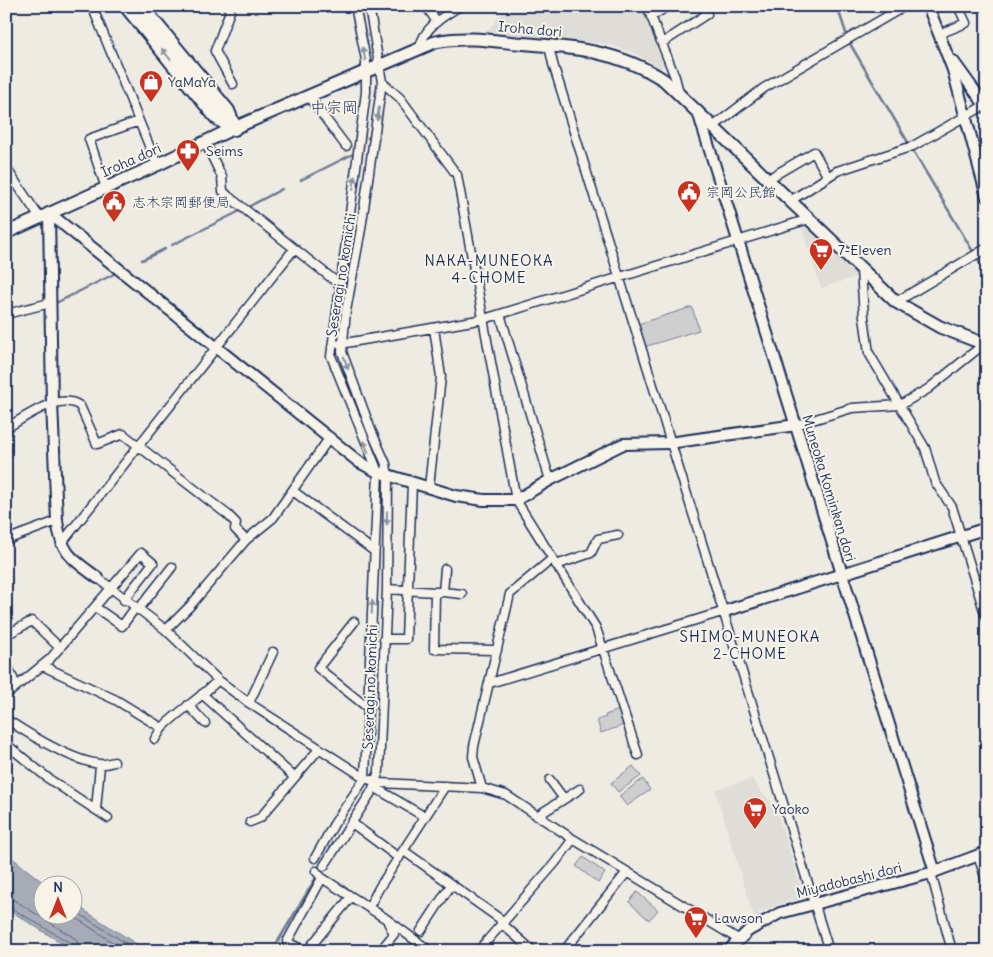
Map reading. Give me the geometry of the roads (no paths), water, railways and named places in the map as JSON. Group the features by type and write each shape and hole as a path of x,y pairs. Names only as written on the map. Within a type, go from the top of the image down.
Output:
{"highway":[{"path":"127,6 217,117 234,128"},
{"path":"140,6 227,111 234,128"}],"main road":[{"name":"Iroha dori","path":"6,232 158,165 234,128 435,42 466,38 586,49 625,60 650,71 679,92 808,219 896,302 940,327 985,345"}],"street":[{"path":"92,6 158,165"},
{"path":"228,6 230,12 216,51 233,84"},
{"name":"Seseragi no komichi","path":"355,6 373,69 382,82 361,229 346,311 339,345 331,357 383,474 387,589 379,765 376,782"},
{"name":"Seseragi no komichi","path":"365,778 374,552 383,474 386,464 370,430 339,345 340,284 362,125 373,69 369,6"},
{"path":"426,6 437,22"},
{"path":"420,47 422,38 437,22 460,6"},
{"path":"647,6 679,92"},
{"path":"651,17 668,6"},
{"path":"662,43 707,14 702,6"},
{"path":"714,126 757,92 905,6"},
{"path":"928,6 948,54 967,116 987,196"},
{"path":"939,34 966,23 958,6"},
{"path":"549,46 618,278 829,951"},
{"path":"790,201 837,172 910,148 986,106 948,54"},
{"path":"382,82 400,98 457,175 516,500 554,562 586,608 596,628 638,756"},
{"path":"309,97 346,146"},
{"name":"Muneoka Kominkan dori","path":"698,111 933,873"},
{"path":"106,188 89,139 139,121"},
{"path":"205,142 222,177 223,191 340,284"},
{"path":"768,179 814,152 828,177"},
{"path":"6,168 44,216 218,347 359,462 383,474 468,498 516,500 550,480 623,444 669,442 796,425 852,408 900,405 928,388 985,345"},
{"path":"44,216 50,303 57,521 61,544 69,557 166,630 218,680 249,703 306,738 319,750 365,778 376,782 482,788 506,795 573,839 738,939"},
{"path":"339,345 484,319 808,219"},
{"path":"896,302 987,248"},
{"path":"61,544 294,249"},
{"path":"862,270 867,348 925,448 935,482 952,506 987,620"},
{"path":"6,314 50,303"},
{"path":"500,314 550,480"},
{"path":"429,487 442,377 434,328"},
{"path":"6,428 52,403 76,404 80,406 97,444 123,434 140,445 228,515 236,523 234,529 246,540"},
{"path":"166,630 190,606 246,540 273,518 330,437"},
{"path":"384,639 406,639 412,483"},
{"path":"293,491 374,552"},
{"path":"6,540 57,521"},
{"path":"490,683 987,528"},
{"path":"482,788 472,757 510,594 554,562 591,553 598,539 618,535"},
{"path":"6,695 16,685 43,666 111,590 141,553 153,563 124,600"},
{"path":"95,607 122,626 172,567"},
{"path":"445,569 439,592 434,649 497,650"},
{"path":"387,589 462,594"},
{"path":"6,636 32,622 60,648"},
{"path":"354,622 318,668 368,708"},
{"path":"249,703 273,652"},
{"path":"6,663 16,685"},
{"path":"43,666 116,700 162,728"},
{"path":"155,739 162,728 218,680"},
{"path":"202,694 294,778"},
{"path":"188,705 205,723"},
{"path":"6,719 36,738 66,753 100,765 114,762"},
{"path":"6,744 49,779 108,818"},
{"path":"250,822 260,818 319,750"},
{"path":"96,810 100,765"},
{"path":"315,858 334,824 365,778"},
{"path":"550,780 564,799"},
{"path":"376,782 379,790 425,817"},
{"path":"324,866 376,782"},
{"path":"369,907 445,786"},
{"path":"537,816 580,789"},
{"path":"352,823 451,885 502,922 533,951"},
{"path":"478,951 555,863 573,839"},
{"path":"982,854 987,883"},
{"name":"Miyadobashi dori","path":"728,951 738,939 767,918 814,903 933,873 982,854"},
{"path":"316,871 322,878 369,907 430,951"},
{"path":"564,951 627,872"},
{"path":"933,873 952,951"},
{"path":"322,878 286,942 306,951 351,897"},
{"path":"421,932 451,885"},
{"path":"380,951 394,934 385,918"}],"water":[{"path":"6,853 32,874 32,924 82,924 82,909 147,951 74,951 6,908"}],"waterway":[{"path":"837,6 846,33"},
{"path":"849,42 909,144"},
{"path":"912,149 987,275"},
{"path":"301,180 355,153"},
{"path":"248,207 282,189"},
{"path":"172,245 238,212"},
{"path":"142,260 165,249"},
{"path":"58,302 114,274"},
{"path":"277,943 317,876"},
{"path":"272,951 274,947"}],"place":[{"name":"YaMaYa","path":"151,103"},
{"name":"Seims","path":"188,172"},
{"name":"宗岡公民館","path":"689,213"},
{"name":"志木宗岡郵便局","path":"114,223"},
{"name":"7-Eleven","path":"821,271"},
{"name":"Yaoko","path":"755,830"},
{"name":"Lawson","path":"696,939"}],"district":[{"name":"中宗岡","path":"334,107"},
{"name":"NAKA-MUNEOKA 4-CHOME","path":"489,268"},
{"name":"SHIMO-MUNEOKA 2-CHOME","path":"750,644"}]}
